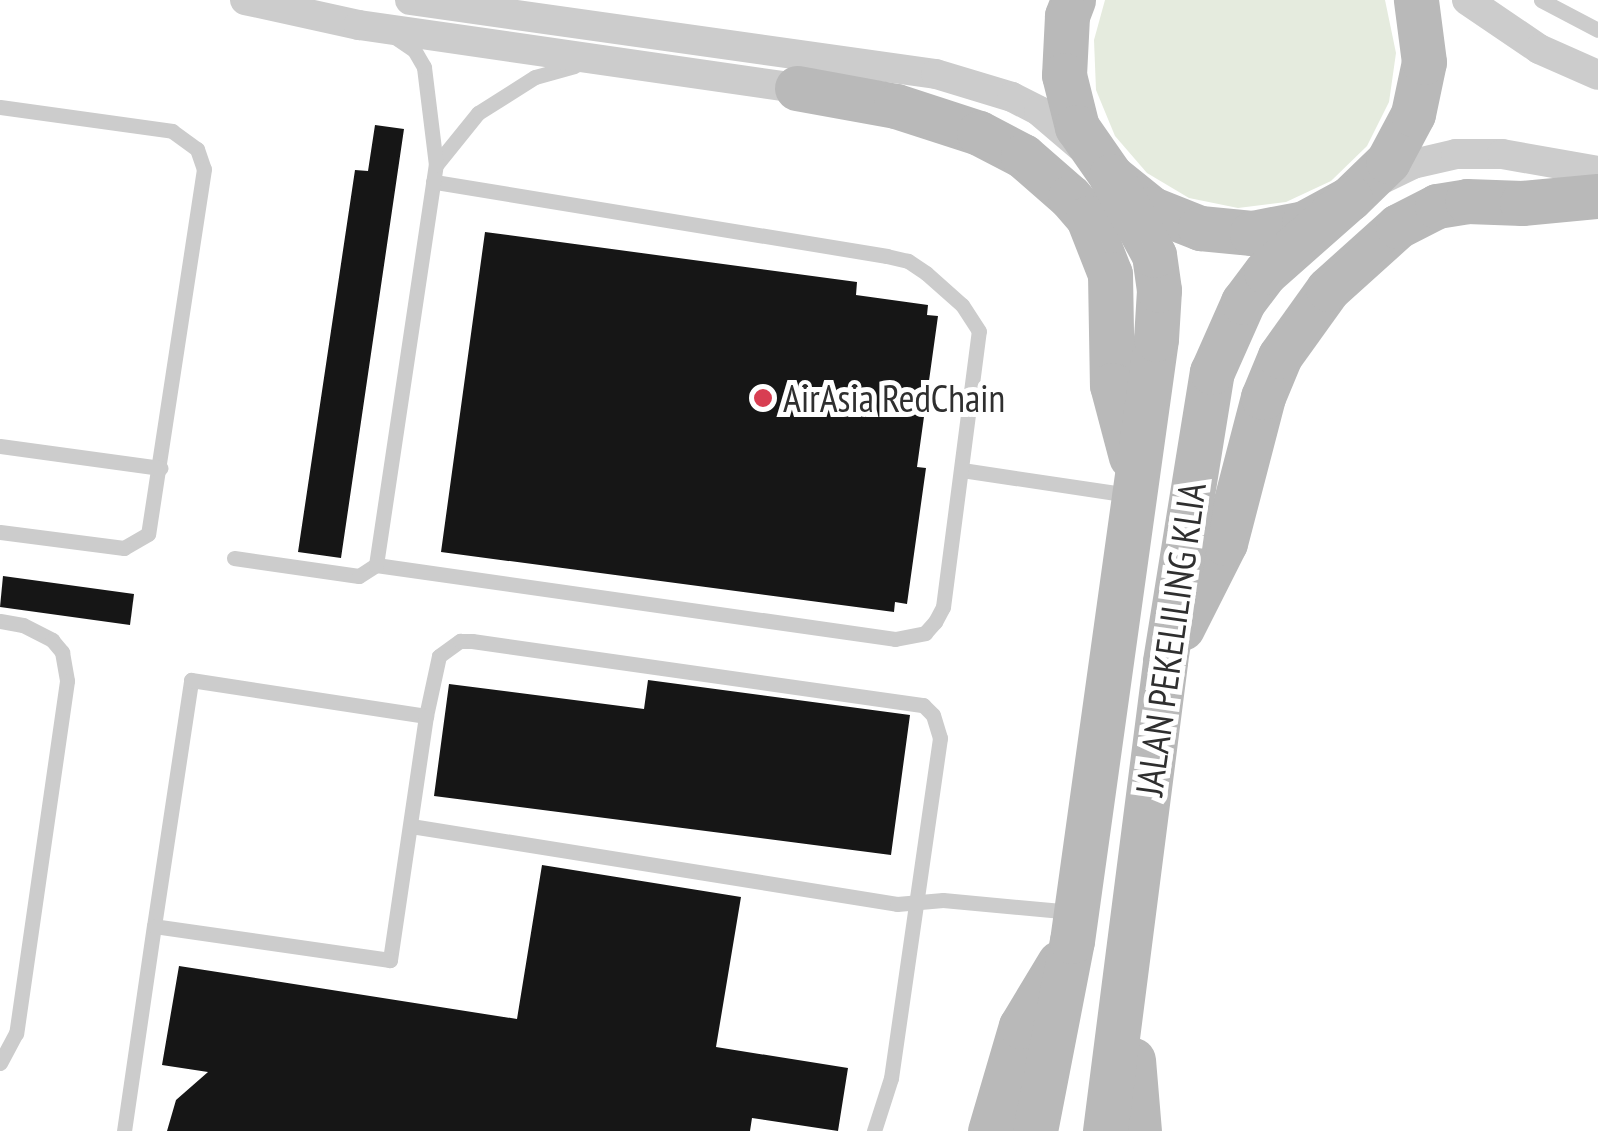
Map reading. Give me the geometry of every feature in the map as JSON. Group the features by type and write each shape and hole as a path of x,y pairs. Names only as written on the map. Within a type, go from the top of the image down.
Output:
{"main road":[{"name":"JALAN PEKELILING KLIA","path":"1035,1131 1074,927 1159,290 1154,255 1111,176 1077,128 1064,75 1067,16 1073,0"},
{"name":"JALAN PEKELILING KLIA","path":"1105,1131 1165,661 1202,415 1222,343 1243,302 1266,272 1388,161 1413,114 1424,62 1416,0"},
{"path":"798,88 896,106 979,133 1023,156 1088,218 1110,274 1112,385 1134,484"},
{"name":"JALAN PEKELILING KLIA","path":"1111,176 1152,209 1200,228 1235,232 1252,233 1304,223 1350,198"},
{"path":"1165,661 1225,543 1263,396 1280,356 1328,289 1398,226 1437,206 1466,201 1522,203 1598,196"},
{"path":"990,1131 1021,1026 1074,927"},
{"path":"1125,968 1139,1131"}],"street":[{"path":"244,0 358,26 798,88"},
{"path":"410,0 936,74 1012,96 1039,111 1111,176"},
{"path":"1467,0 1539,49 1598,75"},
{"path":"1350,198 1414,164 1456,154 1502,154 1598,172"}],"lane":[{"path":"1541,0 1598,30"},
{"path":"358,26 399,38 424,67 436,165 376,565"},
{"path":"436,165 478,113 534,78 561,68 627,64"},
{"path":"0,107 172,132 190,142 202,158 204,169 153,522 148,534 133,547 0,532"},
{"path":"234,558 359,576 376,565 911,638 926,633 942,607 979,331 962,305 908,261 433,182"},
{"path":"0,446 160,468"},
{"path":"962,470 1134,484"},
{"path":"0,622 38,630 52,640 62,652 67,682 16,1033 0,1063"},
{"path":"154,926 390,960 433,667 448,646 460,641 923,705 933,715 940,738 891,1078 874,1131"},
{"path":"124,1131 191,680 426,716"},
{"path":"411,826 897,904 943,900 1074,927"}],"shaded area":[{"path":"1105,0 1385,0 1396,53 1389,102 1367,146 1331,181 1286,202 1238,208 1189,198 1147,173 1115,136 1096,90 1094,40"}],"building":[{"path":"375,125 404,129 341,558 298,552 355,170 368,171"},
{"path":"485,232 857,282 856,295 928,305 927,315 938,316 917,467 926,468 907,604 895,602 894,612 441,552"},
{"path":"3,576 134,594 130,625 0,607"},
{"path":"648,680 910,715 891,855 434,796 449,684 644,709"},
{"path":"542,865 741,897 716,1047 848,1068 838,1131 752,1118 750,1131 167,1131 176,1100 208,1072 162,1065 179,966 517,1019"}],"place":[{"name":"AirAsia RedChain","path":"763,398"}]}
